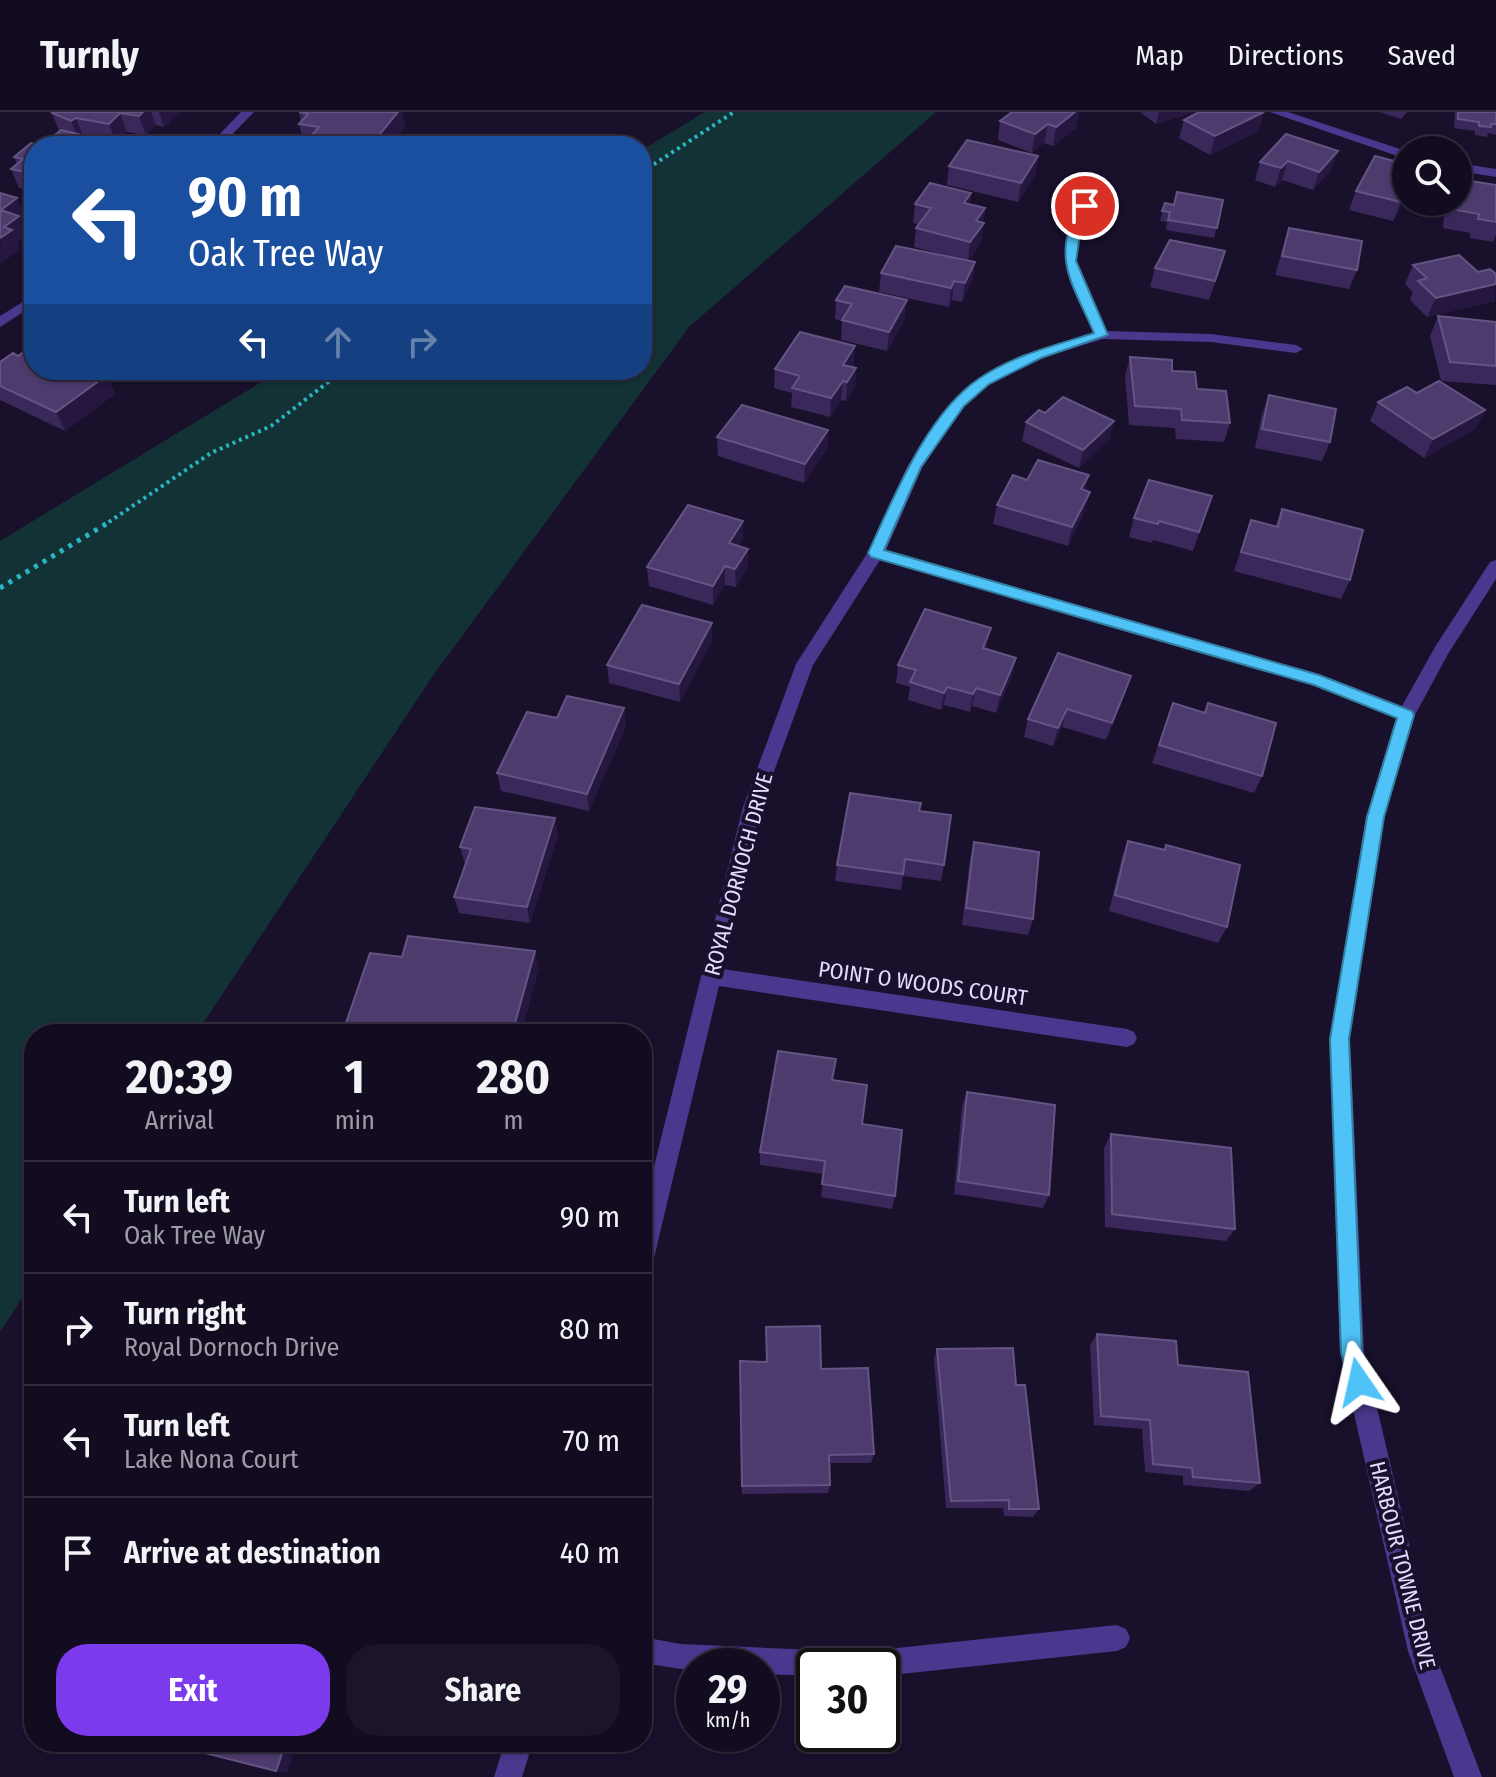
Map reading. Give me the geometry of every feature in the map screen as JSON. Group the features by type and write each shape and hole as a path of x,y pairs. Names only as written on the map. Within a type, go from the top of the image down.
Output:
{"street":[{"path":"224,136 248,112"},
{"path":"1276,112 1392,150"},
{"path":"1472,169 1496,173"},
{"path":"1095,187 1075,226 1069,261 1102,335"},
{"path":"0,323 24,306"},
{"name":"ROYAL DORNOCH DRIVE","path":"652,1221 752,807 805,664 876,553 915,467 959,403 984,381 1036,355 1102,335 1211,338 1296,349"},
{"path":"876,553 1319,680 1406,715"},
{"name":"HARBOUR TOWNE DRIVE","path":"1468,1777 1421,1651 1352,1352 1340,1039 1375,817 1406,715 1441,651 1496,566"},
{"name":"POINT O WOODS COURT","path":"711,976 1127,1038"},
{"path":"652,1652 681,1657 859,1665 1117,1638"},
{"path":"508,1777 516,1752"}],"path":[{"path":"652,165 734,112"},
{"path":"0,588 104,526 211,453 271,426 331,380"}],"green space":[{"path":"705,112 936,112 689,327 652,377 652,144"},
{"path":"265,380 650,380 432,677 203,1024 24,1024 24,1295 0,1332 0,541"}],"building":[{"path":"54,112 143,112 139,116 120,113 109,124 76,118 71,121"},
{"path":"299,112 398,112 378,136 311,136 319,127 299,124 308,114"},
{"path":"1012,112 1075,112 1056,127 1048,124 1035,134 1000,121"},
{"path":"1199,112 1264,112 1215,136 1184,120"},
{"path":"1458,112 1496,112 1496,124 1479,126 1479,122 1458,119"},
{"path":"61,130 85,136 54,136"},
{"path":"1286,134 1338,151 1319,172 1288,161 1281,168 1260,162"},
{"path":"967,140 1038,156 1021,183 949,166"},
{"path":"24,149 24,172 11,169 23,159 14,157"},
{"path":"1375,156 1392,160 1392,200 1356,191"},
{"path":"1472,181 1496,185 1496,222 1478,219 1479,214 1472,213"},
{"path":"930,183 971,193 964,203 985,208 976,221 984,223 970,242 916,228 931,208 915,204"},
{"path":"1177,192 1223,200 1217,228 1168,220 1170,212 1162,211 1165,203 1174,205"},
{"path":"0,193 17,198 1,210 19,216 4,227 12,230 0,238"},
{"path":"1289,228 1362,241 1357,270 1282,256"},
{"path":"1170,240 1225,251 1215,281 1155,268"},
{"path":"896,246 975,262 965,283 954,281 951,288 881,273"},
{"path":"1459,255 1478,272 1490,269 1496,274 1496,284 1436,298 1418,281 1427,278 1413,265"},
{"path":"845,286 907,300 889,332 842,320 852,304 836,300"},
{"path":"1438,316 1496,322 1496,366 1450,362"},
{"path":"800,332 855,346 843,365 856,368 831,398 792,388 800,376 775,369"},
{"path":"24,352 24,380 100,380 56,412 0,386 0,362 13,353 18,356"},
{"path":"1130,357 1172,360 1172,371 1195,372 1197,389 1226,391 1230,423 1182,420 1181,409 1135,406"},
{"path":"1439,381 1485,410 1433,439 1378,402 1407,387 1417,393"},
{"path":"1269,395 1336,409 1330,442 1262,429"},
{"path":"1063,397 1114,421 1083,450 1026,422 1039,410 1045,413"},
{"path":"742,405 828,430 805,464 717,437"},
{"path":"1038,460 1089,475 1081,489 1090,492 1072,527 997,505 1013,475 1027,480"},
{"path":"1149,480 1212,496 1199,532 1134,518"},
{"path":"688,505 743,521 729,543 748,549 735,569 725,566 713,586 647,567"},
{"path":"1282,509 1363,530 1350,580 1241,552 1251,520 1278,527"},
{"path":"642,605 712,623 679,684 607,665"},
{"path":"925,609 991,628 983,648 1016,658 1000,695 976,688 973,694 947,687 944,693 910,682 916,670 898,665"},
{"path":"1058,653 1131,676 1112,723 1067,709 1058,728 1028,719"},
{"path":"567,696 624,708 587,794 497,773 527,712 557,718"},
{"path":"1173,703 1205,713 1208,703 1276,723 1262,776 1159,745"},
{"path":"850,793 921,803 919,811 951,815 944,865 905,859 903,874 837,865"},
{"path":"475,807 555,818 527,907 454,897 471,849 460,847"},
{"path":"1128,841 1165,850 1166,845 1240,865 1227,927 1115,895"},
{"path":"974,842 1039,852 1033,919 966,908"},
{"path":"408,936 535,951 515,1024 346,1023 370,953 402,957"},
{"path":"778,1051 836,1059 832,1080 867,1085 862,1124 902,1130 895,1196 822,1184 825,1161 760,1152"},
{"path":"967,1092 1055,1105 1049,1195 958,1181"},
{"path":"1111,1134 1231,1148 1235,1229 1112,1214"},
{"path":"820,1326 821,1369 868,1368 874,1454 829,1455 830,1485 742,1486 740,1361 767,1362 766,1327"},
{"path":"1097,1334 1176,1341 1178,1365 1248,1372 1260,1483 1193,1477 1192,1468 1153,1464 1150,1420 1101,1416"},
{"path":"1013,1348 1016,1385 1025,1385 1039,1509 1009,1509 1009,1500 951,1501 937,1349"},
{"path":"201,1752 283,1752 276,1771"}],"route":[{"path":"1085,206 1075,226 1069,261 1102,335 1036,355 984,381 959,403 915,467 876,553 1319,680 1406,715 1375,817 1340,1039 1352,1352 1359,1382"}]}
